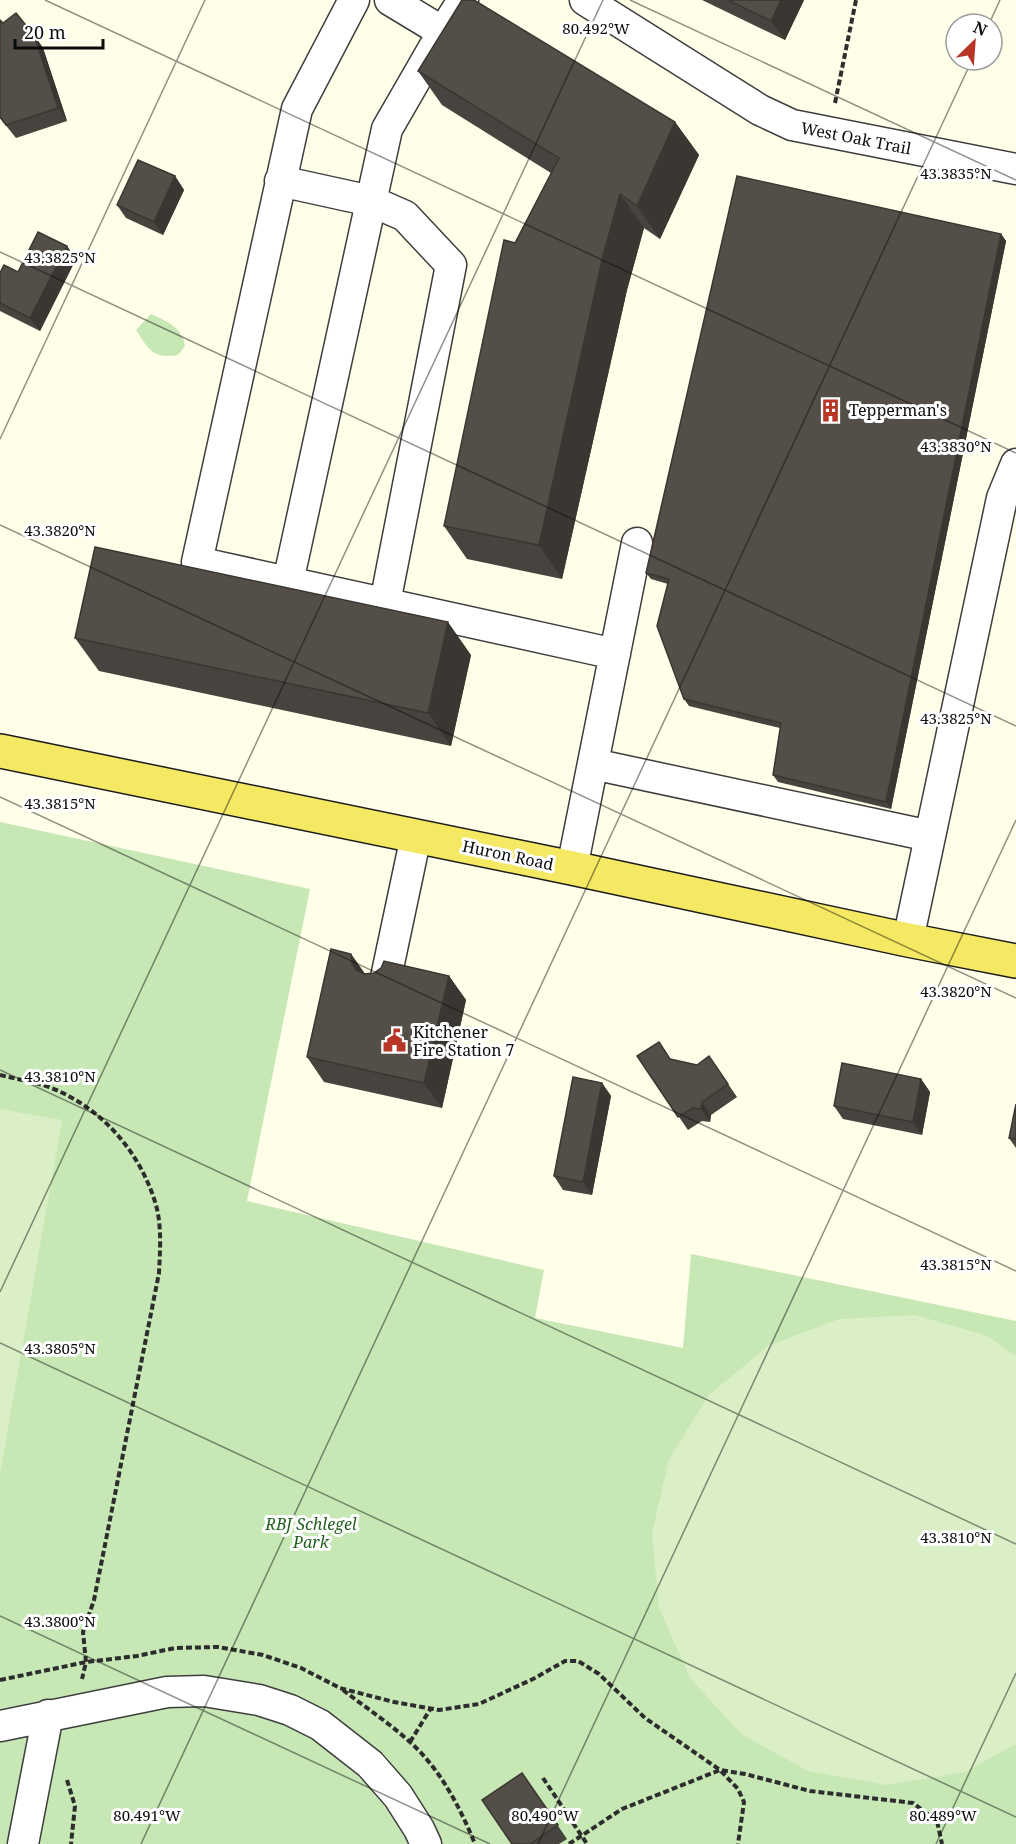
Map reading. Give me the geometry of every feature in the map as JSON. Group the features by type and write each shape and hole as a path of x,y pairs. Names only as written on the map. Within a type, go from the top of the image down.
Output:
{"main road":[{"name":"Huron Road","path":"0,751 1016,961"}],"street":[{"path":"354,0 297,110 197,562 615,654"},
{"path":"390,0 443,32"},
{"path":"288,582 387,129 463,0"},
{"name":"West Oak Trail","path":"585,0 760,110 792,125 828,134 1016,169"},
{"path":"280,181 371,201 405,216 451,265 385,603"},
{"path":"908,940 1002,498 1016,464"},
{"path":"572,868 637,543"},
{"path":"593,764 930,836"},
{"path":"385,982 416,836"},
{"path":"0,1726 167,1692 204,1690 259,1700 290,1710 320,1725 370,1764 398,1796 426,1844"},
{"path":"23,1844 48,1715"}],"path":[{"path":"828,134 856,0"},
{"path":"0,1075 49,1088 88,1107 107,1123 122,1138 136,1162 156,1205 159,1226 159,1274 94,1600 83,1632 86,1662 80,1687"},
{"path":"0,1680 86,1662 137,1656 175,1648 218,1647 263,1655 301,1668 340,1688 410,1742 428,1761 451,1792 475,1844"},
{"path":"340,1688 394,1702 439,1710 479,1704 534,1679 565,1661 578,1661 599,1674 645,1718 720,1770 738,1789 744,1802 738,1844"},
{"path":"410,1742 431,1708"},
{"path":"570,1844 622,1809 720,1770 745,1773 810,1791 913,1803 937,1821 942,1844"},
{"path":"543,1778 587,1844"},
{"path":"66,1779 75,1806 71,1844"}],"green space":[{"path":"151,314 168,322 181,334 185,346 178,355 163,356 152,352 136,330"},
{"name":"RBJ Schlegel Park","path":"0,822 310,889 247,1201 544,1270 535,1318 683,1348 691,1254 1016,1321 1016,1844 0,1844"},
{"path":"0,1109 62,1120 0,1474"},
{"path":"915,1315 988,1336 1016,1356 1016,1744 965,1772 886,1785 808,1771 741,1734 690,1678 659,1608 652,1533 669,1459 709,1395 768,1346 839,1319"}],"building":[{"path":"462,0 474,0 675,122 637,206 620,194 603,256 539,545 444,526 504,240 515,243 559,158 418,71"},
{"path":"728,0 781,0 771,21"},
{"path":"16,13 34,35 58,108 6,125 0,117 0,20 3,23"},
{"path":"138,160 175,176 154,222 117,205"},
{"name":"Tepperman's","path":"737,176 1001,234 886,802 773,775 781,723 684,699 657,626 669,579 646,573"},
{"path":"38,232 67,246 30,318 0,303 0,273 4,265 18,272"},
{"path":"95,547 448,622 428,713 75,638"},
{"name":"Kitchener Fire Station 7","path":"331,949 351,954 356,970 364,974 374,973 381,968 384,961 449,976 424,1083 307,1057"},
{"path":"659,1042 670,1059 697,1065 709,1056 728,1084 702,1102 701,1109 693,1108 678,1117 637,1056"},
{"path":"842,1063 921,1079 913,1122 834,1106"},
{"path":"573,1077 602,1083 583,1182 554,1176"},
{"path":"1016,1104 1016,1139 1009,1138"},
{"path":"522,1773 558,1825 530,1844 512,1844 482,1800"}],"place":[{"name":"Tepperman's","path":"831,410"},
{"name":"Kitchener Fire Station 7","path":"395,1041"}]}
